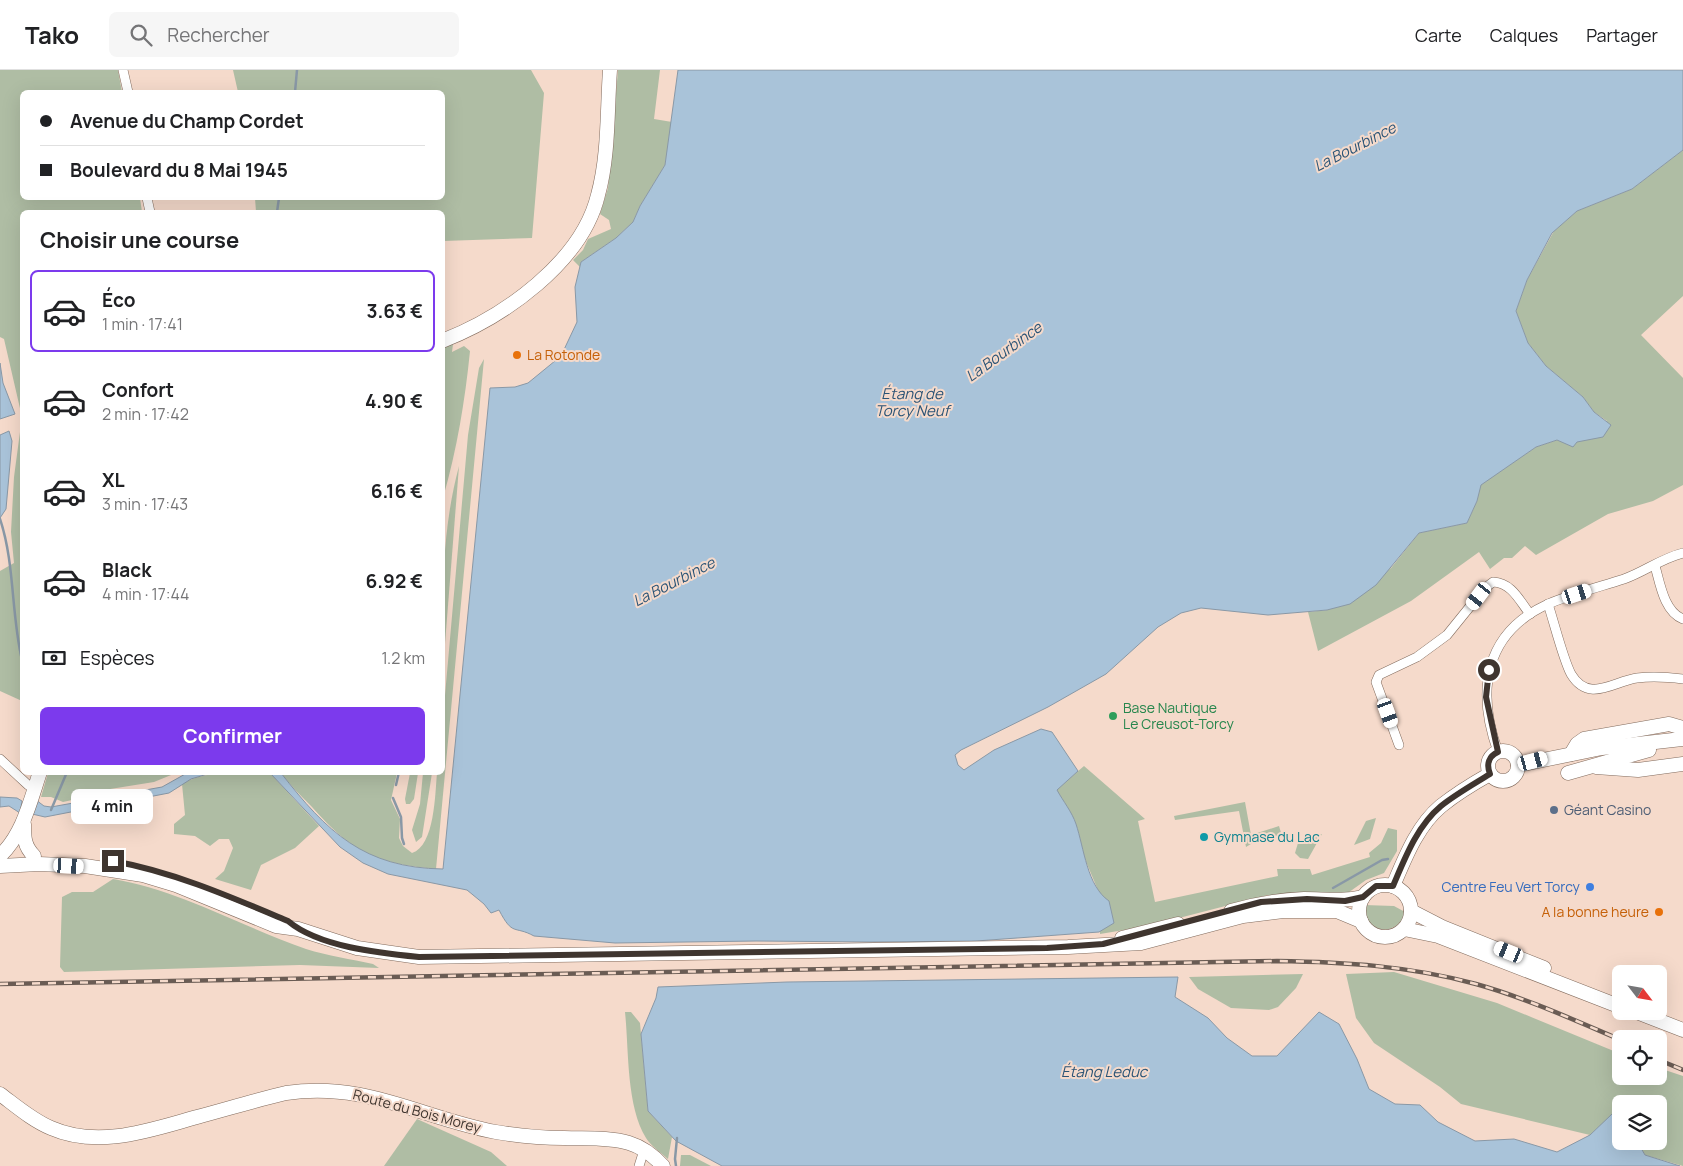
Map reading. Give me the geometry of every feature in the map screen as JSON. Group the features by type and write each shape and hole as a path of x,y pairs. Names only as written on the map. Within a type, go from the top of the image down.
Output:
{"main road":[{"path":"445,340 474,328 525,292 557,266 580,238 592,215 603,174 610,70"},
{"path":"1518,765 1683,735"},
{"path":"1568,773 1683,735"},
{"path":"1498,752 1511,753 1518,765 1513,776 1506,780 1497,779 1490,774 1488,766 1490,759 1498,752"},
{"path":"1590,767 1638,770 1683,764"},
{"path":"1393,886 1416,836 1429,818 1441,806 1490,774"},
{"path":"0,857 14,839 25,817 39,775"},
{"path":"25,817 24,838 27,848 34,856"},
{"path":"0,857 97,858 150,869 237,900 288,921 298,929"},
{"path":"0,866 38,864 85,866 143,875 184,888 276,926 298,929 357,948 419,957 1047,948 1141,943 1243,916 1283,911 1336,911 1361,921 1372,934 1380,937 1397,934 1404,928 1411,911 1406,895 1393,886 1376,886 1363,897 1345,901 1307,899 1261,902 1103,944"},
{"path":"1361,921 1360,905 1363,897"},
{"path":"1411,911 1442,927 1509,952 1612,1002"},
{"path":"1404,928 1438,936 1612,1003"},
{"path":"1657,1020 1683,1030"},
{"name":"Route du Bois Morey","path":"0,1094 26,1114 52,1129 89,1137 133,1134 279,1095 307,1090 325,1090 373,1096 447,1120 497,1132 629,1143 644,1150 663,1166"}],"street":[{"path":"124,70 128,90"},
{"path":"1498,752 1487,705 1489,670 1498,646 1530,614 1548,604 1627,578 1683,553"},
{"path":"1655,566 1667,604 1671,611 1683,619"},
{"path":"1399,744 1376,682 1379,675 1416,657 1447,635 1485,588 1493,582 1505,584 1511,589 1530,614"},
{"path":"1548,604 1571,674 1588,688 1605,689 1634,678 1683,679"},
{"path":"0,758 28,785 33,793"},
{"path":"639,1166 644,1150"}],"green space":[{"path":"0,70 118,70 122,90 20,90 20,200 140,200 142,210 20,210 20,408 4,339 0,337"},
{"path":"233,70 531,70 544,93 532,238 445,241 445,210 256,210 255,200 445,200 445,90 238,90"},
{"path":"618,70 660,70 654,119 672,122 665,165 640,206 633,222 616,238 581,262 580,267 573,260 583,250 588,239 611,229 609,220 600,214 608,188"},
{"path":"1683,150 1683,296 1641,335 1683,378 1683,485 1653,501 1608,514 1536,555 1525,546 1512,558 1504,558 1490,569 1479,552 1411,601 1318,651 1308,612 1327,610 1391,568 1419,533 1467,523 1477,501 1480,485 1536,447 1557,440 1577,442 1607,421 1594,412 1583,397 1546,366 1528,343 1516,311 1527,280 1554,231 1577,211 1632,189"},
{"path":"453,344 452,352 464,346 470,351 460,425 445,490 445,347"},
{"path":"484,359 445,773 445,695 468,435 479,368"},
{"path":"20,432 20,700 0,691 0,571 14,563 11,532 14,477"},
{"path":"459,466 445,644 445,554 453,491"},
{"path":"1084,766 1145,819 1138,821 1155,902 1278,876 1277,869 1310,869 1312,875 1370,857 1369,853 1381,843 1388,828 1397,830 1397,851 1384,873 1366,880 1345,895 1268,895 1148,926 1100,934 1100,895 1056,790"},
{"path":"47,775 171,775 154,782 104,790 90,796 63,802 51,797 41,797"},
{"path":"272,775 319,826 295,848 261,865 251,890 215,879 224,871 233,848 229,839 219,839 210,846 195,836 174,834 174,824 185,815 182,784 202,776"},
{"path":"283,775 397,775 391,800 400,819 399,838 403,846 412,853 420,848 425,840 434,805 437,775 445,775 436,869 396,863 366,853 340,835"},
{"path":"410,775 418,775 414,799 410,804 406,804 405,799"},
{"path":"423,775 432,775 422,837 416,842 412,830 420,804"},
{"path":"1245,802 1251,835 1279,826 1282,836 1264,836 1246,847 1239,811 1175,820 1174,816"},
{"path":"1376,818 1370,839 1354,845 1366,821"},
{"path":"1322,834 1308,859 1300,858 1295,853 1298,843"},
{"path":"113,879 138,884 187,900 306,949 373,964 379,968 300,965 64,972 60,967 62,897 72,892 93,892"},
{"path":"1364,905 1394,906 1405,912 1401,921 1395,926 1381,929 1374,927 1369,922 1365,914"},
{"path":"1394,972 1497,1003 1612,1050 1612,1085 1667,1085 1667,1071 1683,1076 1683,1166 1645,1155 1642,1150 1667,1150 1667,1095 1612,1095 1612,1115 1590,1135 1461,1104 1440,1087 1374,1043 1356,1018 1346,974"},
{"path":"1303,974 1296,988 1278,1007 1269,1010 1231,1008 1198,989 1189,977"},
{"path":"625,1012 631,1012 640,1023 648,1111 672,1137 668,1159 653,1147 646,1138 635,1110 630,1077"},
{"path":"417,1119 491,1152 507,1166 384,1166"},
{"path":"681,1155 690,1155 711,1166 680,1166"}],"water":[{"name":"Étang de Torcy Neuf","path":"678,70 1683,70 1683,150 1632,189 1577,211 1552,233 1527,280 1516,311 1528,343 1546,366 1583,397 1594,412 1611,425 1603,437 1577,442 1573,447 1557,440 1536,447 1481,485 1477,501 1467,523 1419,533 1376,585 1350,604 1327,610 1268,615 1201,608 1181,613 1158,627 1106,674 1048,707 961,750 955,755 958,765 964,770 994,750 1041,729 1052,732 1078,771 1057,790 1074,820 1091,876 1096,886 1109,901 1114,923 1099,932 976,941 871,942 615,943 534,936 511,927 499,910 491,913 484,904 467,890 388,874 363,863 340,847 272,775 283,775 315,813 332,829 350,843 369,854 391,862 415,867 443,869 490,388 515,387 528,383 561,356 577,322 575,287 581,262 616,238 633,222 640,206 665,165"},
{"path":"0,363 3,383 15,414 0,419"},
{"path":"9,431 12,441 6,509 0,518 0,435"},
{"path":"183,775 204,775 191,779 169,793 45,817 32,814 36,800 44,806 51,807 162,787"},
{"path":"0,797 17,798 22,801 20,813 9,806 0,807"},
{"name":"Étang Leduc","path":"1178,977 1175,997 1208,1018 1227,1038 1252,1056 1277,1056 1319,1012 1339,1024 1357,1059 1369,1089 1395,1104 1420,1105 1438,1122 1475,1141 1514,1139 1557,1152 1590,1135 1612,1114 1612,1150 1642,1150 1645,1155 1680,1166 722,1166 676,1141 648,1111 641,1034 656,998 658,987 787,982"}],"waterway":[{"path":"295,90 297,70"},
{"path":"277,210 279,200"},
{"path":"0,519 11,571 20,649"},
{"path":"51,810 66,775"},
{"path":"396,785 398,775"},
{"path":"393,798 401,817 404,844"},
{"path":"1333,888 1382,860 1388,859"},
{"path":"676,1166 677,1138"}],"railway":[{"path":"0,984 1277,961 1377,966 1451,978 1513,996 1612,1036"},
{"path":"1667,1063 1683,1070"}],"place":[{"name":"La Rotonde","path":"517,355"},
{"name":"Base Nautique Le Creusot-Torcy","path":"1113,716"},
{"name":"Géant Casino","path":"1554,810"},
{"name":"Gymnase du Lac","path":"1204,837"},
{"name":"Centre Feu Vert Torcy","path":"1590,887"},
{"name":"A la bonne heure","path":"1659,912"}],"route":[{"path":"113,861 150,869 191,882 288,921 298,929 332,941 375,952 419,957 509,958 1047,948 1103,944 1134,934 1208,918 1261,902 1307,899 1345,901 1363,897 1376,886 1393,886 1408,851 1429,818 1441,806 1490,774 1488,763 1492,756 1498,752 1486,697 1486,682 1489,670"}],"water label":[{"name":"La Bourbince","path":"1355,147"},
{"name":"La Bourbince","path":"1004,352"},
{"name":"La Bourbince","path":"674,582"}]}
